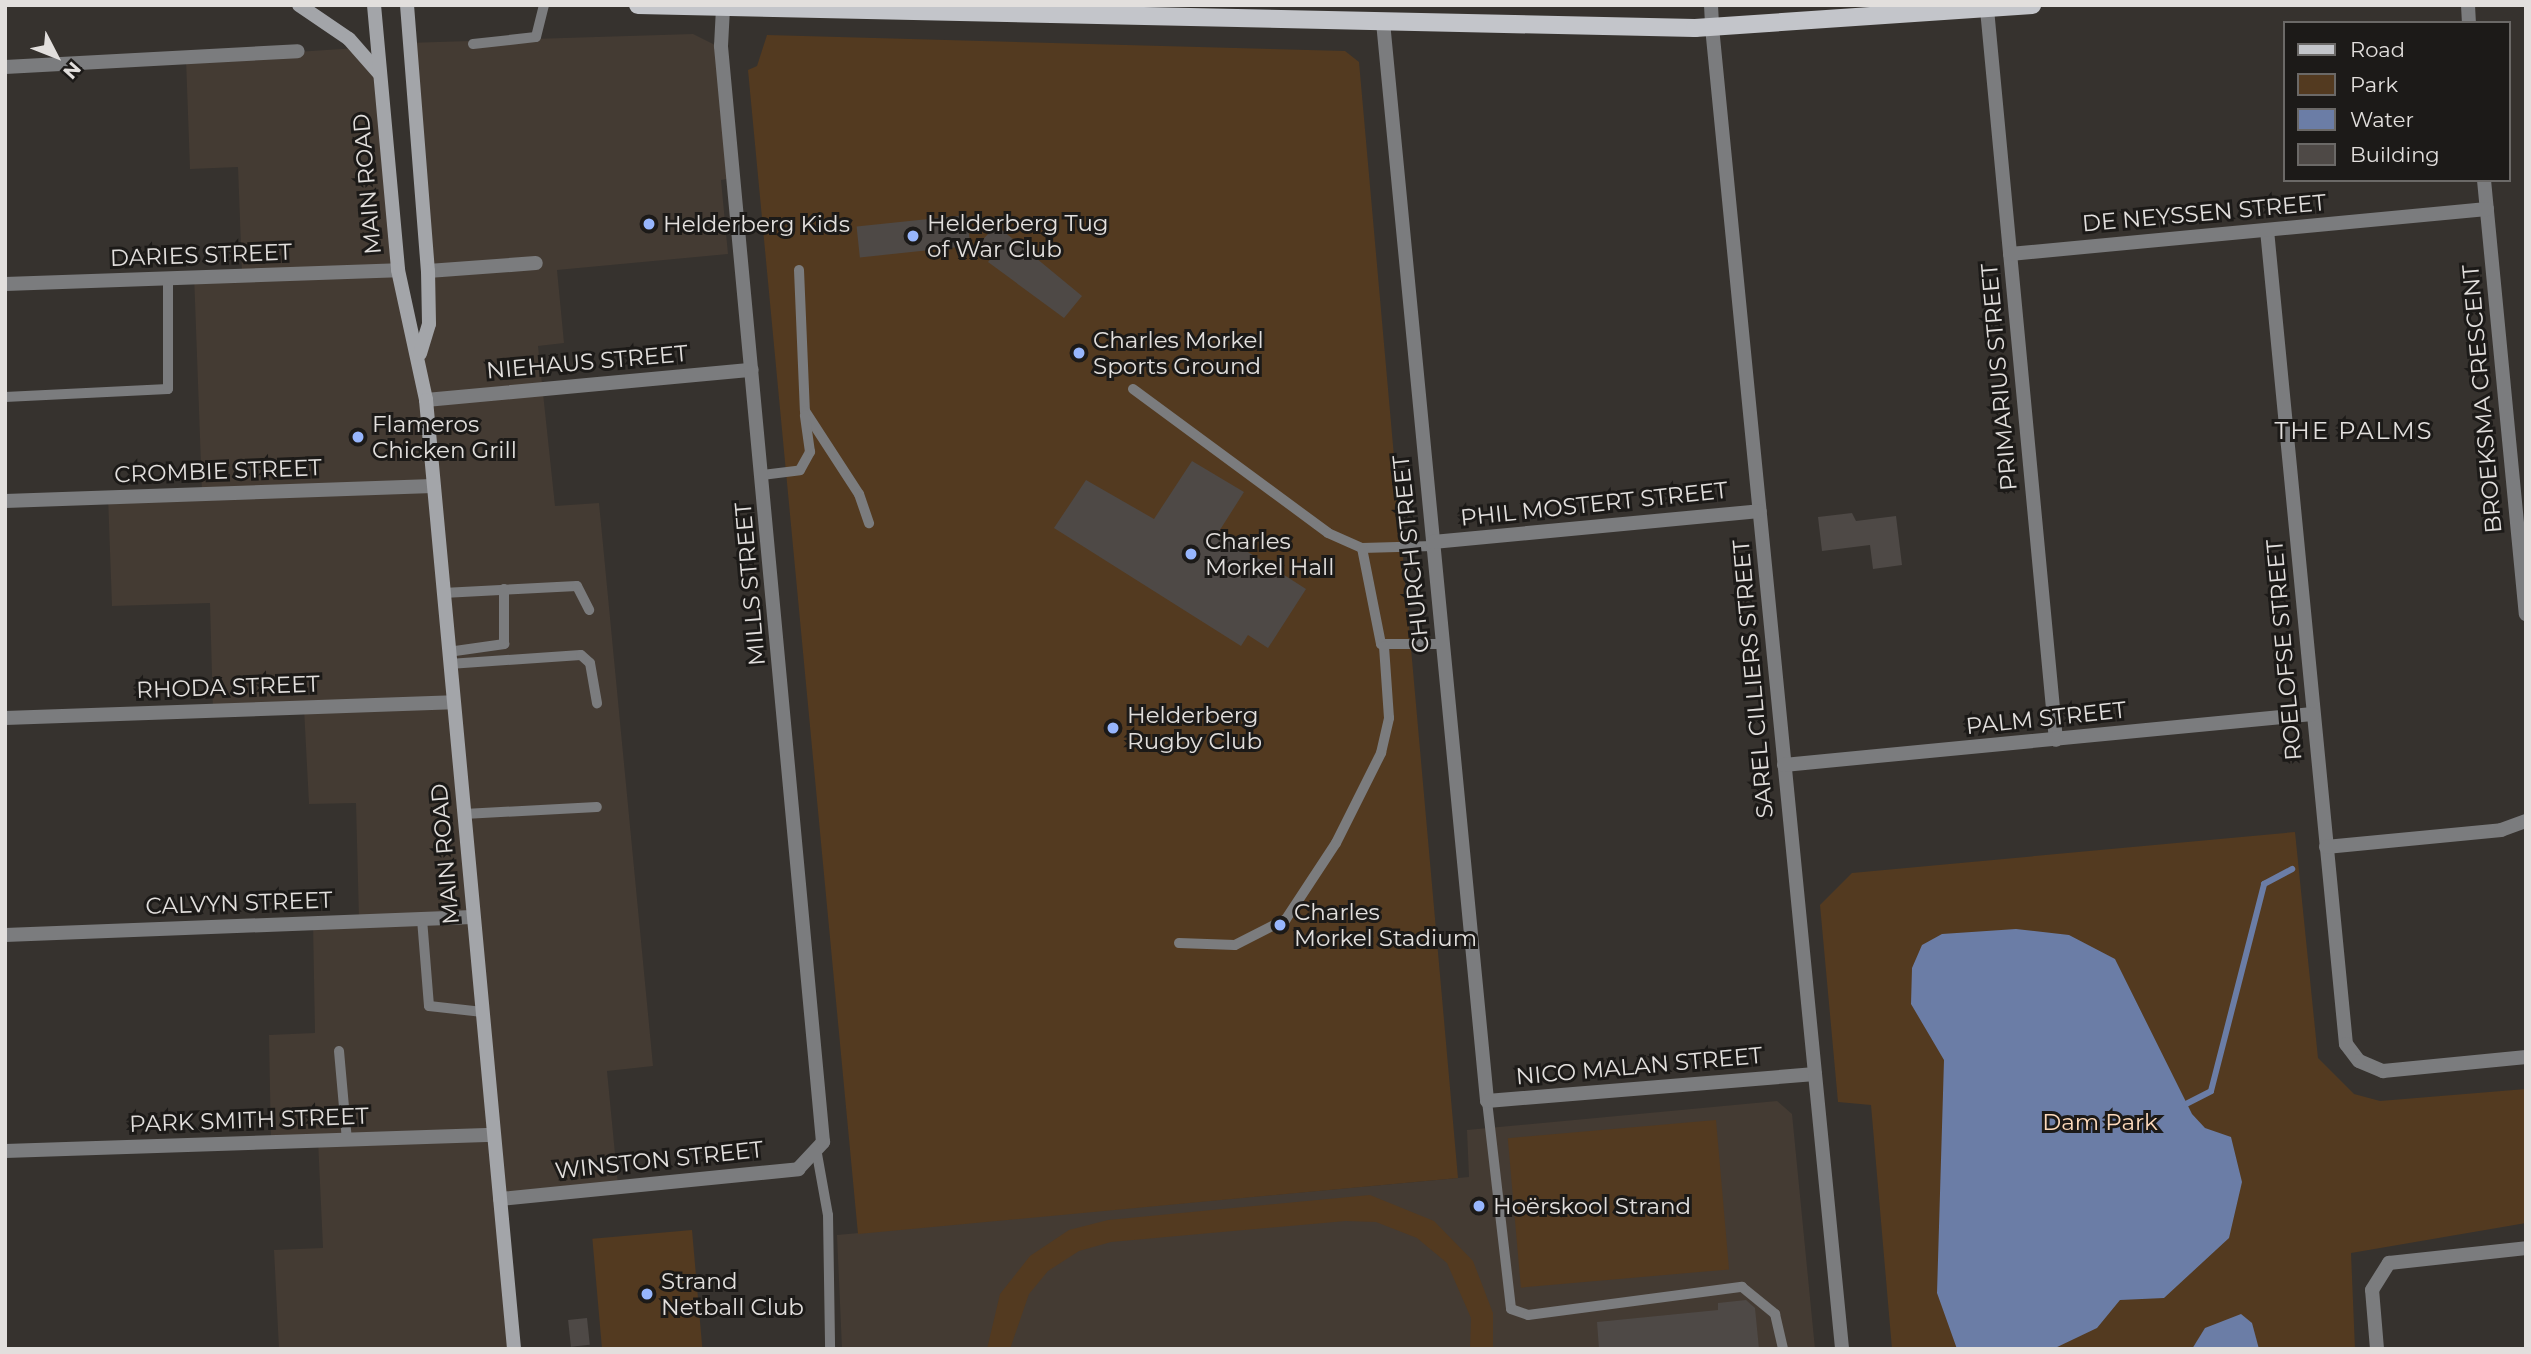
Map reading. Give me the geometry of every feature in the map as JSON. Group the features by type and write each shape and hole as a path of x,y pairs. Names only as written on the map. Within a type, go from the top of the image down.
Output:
{"main road":[{"path":"299,5 349,39 380,74"},
{"name":"MAIN ROAD","path":"374,5 398,270 420,356 426,400 514,1349"},
{"name":"MAIN ROAD","path":"407,5 428,271 429,324 420,356"},
{"path":"638,5 723,9 1052,9 1383,22 1712,27 2032,5"}],"street":[{"name":"SAREL CILLIERS STREET","path":"1711,5 1842,1349"},
{"name":"MILLS STREET","path":"723,9 721,46 825,1129 817,1154"},
{"name":"PRIMARIUS STREET","path":"1987,9 2056,740"},
{"name":"CHURCH STREET","path":"1383,22 1485,1081"},
{"path":"5,67 298,51"},
{"name":"BROEKSMA CRESCENT","path":"2484,182 2526,614"},
{"name":"DE NEYSSEN STREET","path":"2010,254 2487,209"},
{"name":"ROELOFSE STREET","path":"2267,230 2344,1034 2359,1061 2383,1070 2526,1058"},
{"path":"428,271 536,262"},
{"name":"DARIES STREET","path":"5,284 398,270"},
{"name":"NIEHAUS STREET","path":"426,400 752,370"},
{"name":"CROMBIE STREET","path":"5,501 433,486"},
{"name":"PHIL MOSTERT STREET","path":"1433,544 1760,511"},
{"name":"RHODA STREET","path":"5,718 453,702"},
{"name":"PALM STREET","path":"1784,765 2313,714"},
{"path":"2326,847 2501,831 2526,821"},
{"name":"CALVYN STREET","path":"5,935 474,917"},
{"name":"NICO MALAN STREET","path":"1485,1081 1487,1101 1815,1074"},
{"name":"PARK SMITH STREET","path":"5,1152 494,1135"},
{"name":"WINSTON STREET","path":"500,1199 798,1168 817,1154"},
{"path":"2377,1349 2372,1290 2389,1264 2526,1248"}],"lane":[{"path":"473,44 536,37 544,5"},
{"path":"762,475 800,470 810,452 805,411 799,270"},
{"path":"5,397 168,389 168,279"},
{"path":"1133,388 1328,533 1362,548 1433,544"},
{"path":"805,411 859,494 870,523"},
{"path":"1179,943 1235,945 1286,919 1336,844 1381,753 1389,718 1384,646 1362,548"},
{"path":"443,593 577,586 589,610"},
{"path":"449,658 504,644 505,589"},
{"path":"1384,646 1443,644"},
{"path":"449,658 581,654 590,663 597,703"},
{"path":"464,814 597,807"},
{"path":"422,919 429,1006 483,1012"},
{"path":"339,1051 347,1140"},
{"path":"1487,1101 1511,1309 1528,1315 1742,1287 1776,1314 1783,1349"},
{"path":"817,1154 828,1215 830,1349"}],"shaded area":[{"path":"693,34 719,47 732,178 721,180 728,254 557,270 564,343 538,346 555,506 599,503 653,1066 607,1071 618,1185 497,1198 511,1349 279,1349 274,1250 323,1248 318,1140 271,1142 269,1035 315,1033 313,922 359,920 356,803 309,804 304,708 213,712 210,603 112,606 108,496 202,492 194,274 242,272 238,167 190,169 186,59 357,48 378,75 397,272 418,354 428,324 406,43"},
{"name":"Hoërskool Strand","path":"1777,1101 1792,1114 1815,1349 842,1349 837,1235 1469,1177 1467,1130"}],"green space":[{"name":"Charles Morkel Sports Ground","path":"767,35 1345,51 1359,62 1458,1178 858,1234 748,70 757,66"},
{"name":"Dam Park","path":"2295,832 2318,1058 2354,1094 2380,1101 2526,1089 2526,1223 2351,1253 2355,1349 1892,1349 1871,1105 1838,1102 1820,905 1852,873"},
{"path":"1716,1120 1729,1269 1521,1288 1508,1138"},
{"path":"1370,1195 1434,1221 1473,1261 1493,1313 1493,1349 1470,1349 1471,1318 1447,1263 1417,1238 1376,1222 1346,1221 1111,1242 1079,1251 1048,1271 1029,1294 1010,1349 987,1349 1000,1294 1030,1256 1069,1230 1108,1220"},
{"name":"Strand Netball Club","path":"692,1230 702,1349 602,1349 592,1239"}],"water":[{"path":"2016,929 2069,935 2115,959 2192,1114 2205,1128 2231,1137 2242,1182 2229,1238 2164,1298 2120,1300 2097,1328 2053,1349 1957,1349 1937,1293 1944,1060 1911,1004 1912,968 1922,945 1942,934"},
{"path":"2241,1314 2252,1323 2259,1349 2192,1349 2205,1328"}],"building":[{"name":"Helderberg Tug of War Club","path":"967,215 970,246 860,257 857,227"},
{"path":"996,225 1082,296 1064,318 988,262 1003,243 978,245"},
{"name":"Charles Morkel Hall","path":"1192,461 1244,492 1218,533 1306,589 1268,648 1248,635 1241,646 1054,528 1086,480 1154,519"},
{"path":"1852,513 1856,521 1896,516 1902,565 1873,569 1870,545 1822,551 1818,517"},
{"path":"1746,1300 1755,1308 1759,1349 1599,1349 1597,1322 1718,1310 1718,1303"},
{"path":"587,1318 590,1345 571,1347 568,1320"}],"waterway":[{"path":"2186,1104 2211,1091 2264,884 2292,869"}],"place":[{"name":"Helderberg Kids","path":"649,224"},
{"name":"Helderberg Tug of War Club","path":"913,236"},
{"name":"Charles Morkel Sports Ground","path":"1079,353"},
{"name":"Flameros Chicken Grill","path":"358,437"},
{"name":"Charles Morkel Hall","path":"1191,554"},
{"name":"Helderberg Rugby Club","path":"1113,728"},
{"name":"Charles Morkel Stadium","path":"1280,925"},
{"name":"Hoërskool Strand","path":"1479,1206"},
{"name":"Strand Netball Club","path":"647,1294"}],"district":[{"name":"THE PALMS","path":"2354,431"}]}
